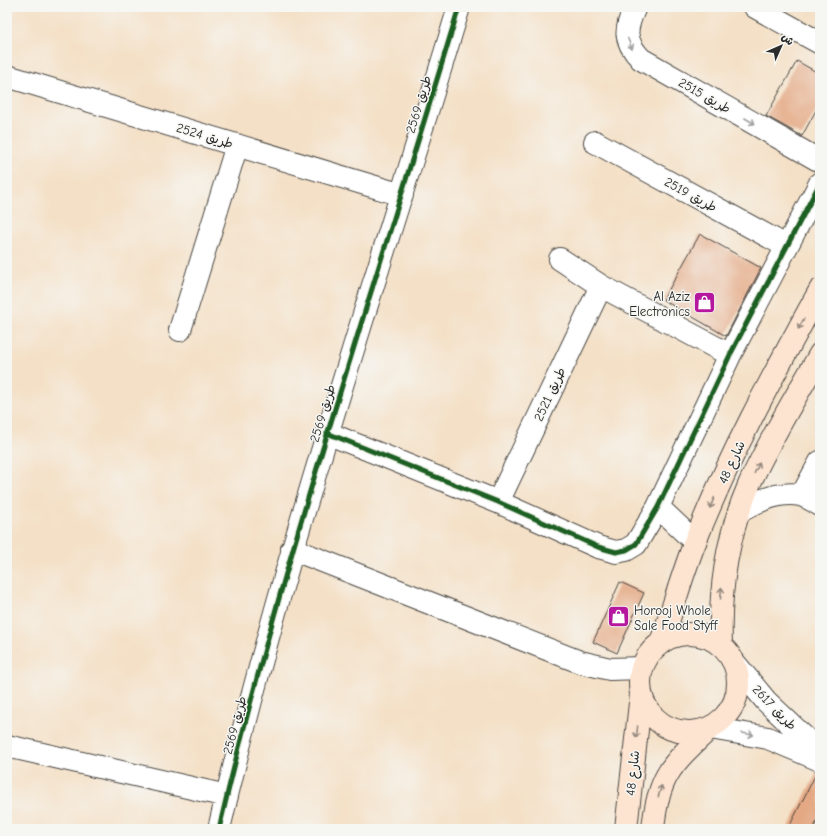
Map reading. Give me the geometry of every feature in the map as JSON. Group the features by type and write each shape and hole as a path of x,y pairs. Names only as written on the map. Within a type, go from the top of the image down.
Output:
{"street":[{"name":"طريق 2569","path":"219,829 292,548 459,7"},
{"name":"طريق 2515","path":"635,7 628,23 627,35 631,48 641,58 820,161"},
{"path":"754,7 820,43"},
{"name":"طريق 2524","path":"7,76 402,195"},
{"name":"طريق 2519","path":"595,142 786,246"},
{"path":"180,330 237,145"},
{"path":"327,433 498,502 598,547 616,552 626,550 636,544 658,508 730,355 820,183"},
{"path":"560,259 601,286 730,355"},
{"name":"طريق 2521","path":"498,502 601,286"},
{"name":"شارع 48","path":"661,642 695,542 732,456 777,368 820,290"},
{"name":"شارع 48","path":"727,653 721,590 725,562 739,512 749,485 762,459 820,354"},
{"path":"739,512 755,502 783,494 811,500 820,462"},
{"path":"658,508 695,542"},
{"path":"292,548 580,662 610,669 642,668"},
{"path":"692,634 707,637 727,653 738,676 736,697 733,707 723,720 710,728 696,733 681,732 667,727 655,719 646,707 641,694 640,681 642,668 650,653 661,642 676,636 692,634"},
{"name":"طريق 2617","path":"727,653 766,701 820,752"},
{"name":"شارع 48","path":"626,829 641,694"},
{"path":"653,829 656,802 662,784 671,768 710,728"},
{"name":"طريق 2617","path":"710,728 768,738 820,760"},
{"path":"7,746 227,796"}],"building":[{"path":"797,61 820,74 820,103 802,136 766,116"},
{"path":"700,234 761,268 726,336 663,300"},
{"name":"Horooj Whole Sale Food Styff","path":"620,582 644,593 617,653 593,642"},
{"path":"817,772 820,772 820,816 813,829 788,829"}],"cycle path":[{"path":"219,829 272,622 302,519 459,7"},
{"path":"327,433 498,502 598,547 616,552 626,550 636,544 658,507 730,355 820,183"}],"place":[{"name":"Al Aziz Electronics","path":"705,303"},
{"name":"Horooj Whole Sale Food Styff","path":"619,617"}]}
